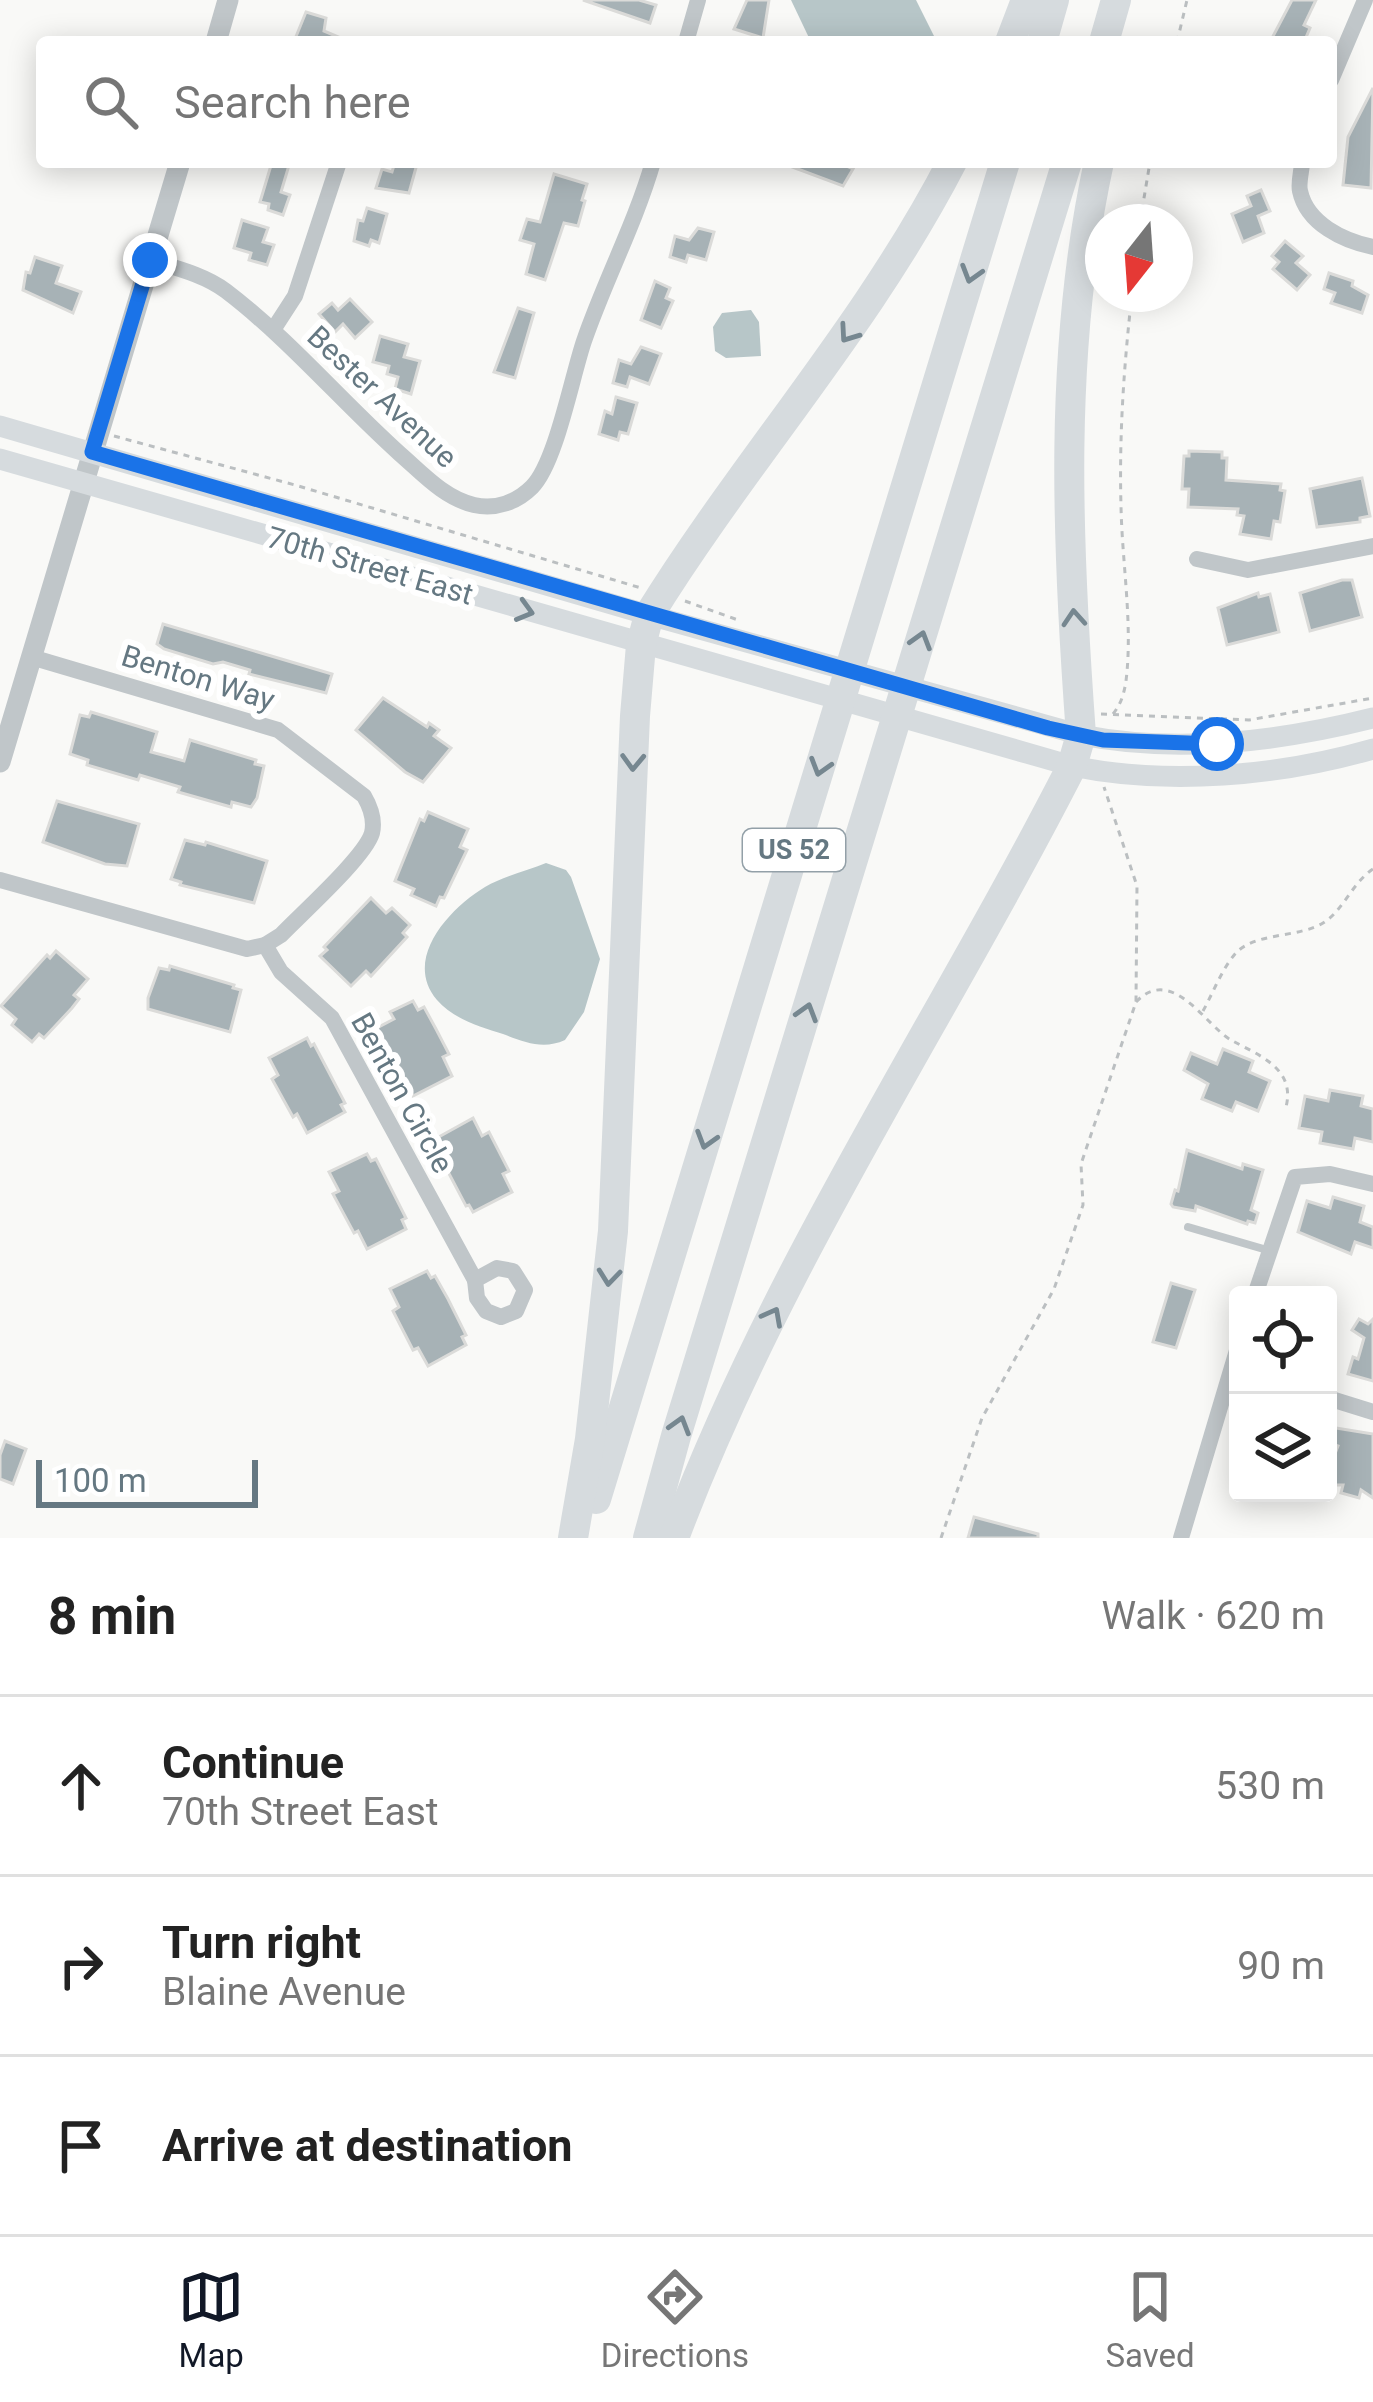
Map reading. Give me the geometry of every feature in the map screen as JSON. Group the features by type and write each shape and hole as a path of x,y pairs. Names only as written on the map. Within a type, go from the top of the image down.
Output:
{"highway":[{"path":"1012,36 1026,0"},
{"path":"1044,36 1054,0"},
{"path":"1106,36 1117,0"},
{"path":"1125,36 1132,0"},
{"path":"573,1538 590,1438 614,1231 651,618 861,316 949,168"},
{"name":"US 52","path":"584,1538 1003,168"},
{"name":"US 52","path":"648,1538 1065,168"},
{"path":"674,1538 704,1457 766,1329 1087,769 1092,737 1068,490 1078,312 1098,168"}],"main road":[{"name":"70th Street East","path":"0,426 95,443 651,618 762,679 1087,769 1184,775 1267,770 1373,749"},
{"name":"70th Street East","path":"0,459 651,618 1092,737 1217,744 1303,734 1373,718"}],"street":[{"path":"218,36 228,0"},
{"path":"688,36 698,0"},
{"path":"1337,65 1364,0"},
{"path":"0,762 178,168"},
{"path":"273,330 295,296 337,168"},
{"name":"Bester Avenue","path":"150,260 221,287 273,330 444,493 472,505 494,507 516,500 536,484 546,464 586,337 638,215 651,168"},
{"path":"1302,168 1300,192 1320,226 1373,247"},
{"path":"1197,559 1249,569 1373,546"},
{"name":"Benton Way","path":"31,657 278,730 364,796 373,821 367,844 265,945"},
{"path":"0,880 234,947 265,945"},
{"name":"Benton Circle","path":"265,945 281,972 332,1018 475,1280"},
{"path":"1258,1286 1295,1178 1330,1174 1373,1184"},
{"path":"1181,1538 1229,1387"},
{"path":"1337,1401 1373,1412"}],"lane":[{"path":"1188,1227 1269,1251"}],"path":[{"path":"1178,36 1187,0"},
{"path":"1143,204 1149,168"},
{"path":"1092,737 1120,705 1126,683 1120,481 1131,312"},
{"path":"95,443 295,485 651,618 751,624"},
{"path":"1112,716 1249,720 1373,698"},
{"path":"941,1538 982,1418 1054,1289 1083,1205 1081,1164 1136,1002 1137,886 1087,769"},
{"path":"1203,1011 1235,954 1246,946 1328,921 1373,869"},
{"path":"1136,1002 1144,993 1155,991 1184,998 1203,1011 1231,1040 1251,1047 1284,1077 1286,1107"}],"shaded area":[{"path":"791,0 916,0 934,36 808,36"},
{"path":"751,310 759,322 761,356 726,358 715,351 713,327 722,313"},
{"path":"546,863 566,870 571,877 600,959 584,1012 565,1040 541,1045 451,1012 437,1000 425,968 435,936 471,896"}],"building":[{"path":"583,0 639,0 656,5 650,23"},
{"path":"747,0 769,0 763,36 734,29"},
{"path":"1292,0 1316,0 1304,25 1310,28 1307,36 1273,36"},
{"path":"306,12 326,18 324,31 336,36 296,36"},
{"path":"1373,88 1371,188 1343,185 1348,137"},
{"path":"270,168 288,168 281,192 290,195 283,215 260,202"},
{"path":"393,168 416,168 409,193 376,188 382,169 392,172"},
{"path":"795,168 853,169 843,186"},
{"path":"554,174 587,184 578,226 564,223 545,280 526,274 534,244 520,240 527,219 540,222"},
{"path":"1261,190 1270,211 1258,216 1264,233 1243,242 1232,214 1251,206 1247,196"},
{"path":"367,208 387,214 379,243 371,240 369,246 354,241 358,220 363,221"},
{"path":"242,220 268,228 263,242 274,245 267,265 249,260 251,253 234,248"},
{"path":"698,228 714,232 706,260 688,255 686,262 670,257 675,236 689,240"},
{"path":"1285,241 1303,256 1296,263 1310,275 1297,290 1273,269 1279,262 1272,256"},
{"path":"35,257 62,266 56,283 81,292 73,313 23,290"},
{"path":"1329,273 1353,281 1352,286 1368,295 1362,313 1331,303 1335,293 1324,289"},
{"path":"655,281 670,288 666,298 673,301 661,328 641,320"},
{"path":"350,299 372,322 355,338 343,324 335,332 319,314 332,303 338,310"},
{"path":"518,308 534,313 515,378 494,372"},
{"path":"380,336 408,344 404,357 420,361 411,394 395,389 398,377 387,374 389,366 373,362"},
{"path":"641,347 661,354 649,384 630,377 627,387 613,383 619,360 631,364"},
{"path":"616,397 637,403 628,434 620,432 618,440 599,434 605,411 612,414"},
{"path":"1189,451 1222,452 1222,458 1227,458 1226,480 1281,484 1280,490 1285,491 1280,522 1274,521 1271,539 1240,534 1244,516 1237,515 1238,509 1188,507 1189,489 1182,489 1184,456"},
{"path":"1362,478 1370,516 1360,522 1317,527 1310,489"},
{"path":"1352,580 1362,617 1310,631 1300,593"},
{"path":"1258,593 1259,597 1270,594 1279,632 1227,645 1218,608"},
{"path":"163,624 332,674 326,693 164,649 157,644"},
{"path":"383,698 439,730 434,736 451,748 423,782 356,730"},
{"path":"91,712 157,732 151,752 184,761 190,740 256,760 255,764 264,766 257,798 251,807 232,802 231,807 140,775 138,780 87,765 88,760 70,754 80,715 89,717"},
{"path":"57,801 139,824 127,866 105,864 43,842"},
{"path":"428,812 468,829 460,847 467,850 436,906 411,895 414,889 395,881 420,819 424,821"},
{"path":"185,840 267,861 254,903 171,879"},
{"path":"371,898 386,913 392,908 410,925 403,933 407,937 371,976 366,971 351,986 320,956"},
{"path":"56,951 88,979 74,995 79,999 72,1008 44,1038 39,1034 32,1042 12,1025 16,1019 1,1006"},
{"path":"170,966 241,990 230,1032 148,1009 159,968 169,970"},
{"path":"413,1001 418,1010 424,1007 449,1054 443,1057 452,1076 413,1096 375,1029 394,1019 390,1012"},
{"path":"307,1038 345,1103 341,1105 345,1112 307,1133 272,1079 278,1075 269,1058"},
{"path":"1223,1049 1253,1061 1249,1072 1270,1081 1258,1111 1236,1102 1232,1111 1202,1099 1208,1084 1184,1070 1191,1053 1217,1064"},
{"path":"1330,1090 1363,1096 1361,1106 1373,1109 1373,1142 1355,1138 1353,1149 1320,1143 1322,1132 1299,1128 1305,1096 1328,1101"},
{"path":"473,1118 482,1136 489,1132 509,1171 503,1174 512,1192 473,1212 435,1147 435,1139"},
{"path":"1187,1150 1242,1169 1243,1164 1263,1170 1251,1210 1258,1213 1255,1223 1196,1206 1195,1211 1173,1207"},
{"path":"367,1154 371,1161 376,1159 406,1218 402,1220 406,1229 367,1249 333,1194 339,1191 329,1172"},
{"path":"1333,1197 1364,1206 1360,1222 1373,1227 1373,1248 1355,1242 1351,1254 1298,1232 1307,1201 1330,1208"},
{"path":"427,1271 431,1278 435,1276 466,1335 462,1337 466,1345 428,1366 418,1348 413,1350 393,1311 399,1307 390,1289"},
{"path":"1171,1283 1195,1290 1176,1348 1153,1342"},
{"path":"1359,1319 1368,1324 1373,1319 1373,1381 1348,1374 1364,1338 1352,1330"},
{"path":"1337,1428 1373,1434 1373,1498 1361,1490 1359,1498 1341,1493"},
{"path":"5,1441 26,1449 13,1484 0,1479"},
{"path":"974,1517 1038,1534 1038,1538 968,1538"}],"route":[{"path":"150,260 92,452 1048,728 1103,740 1217,744"}]}
